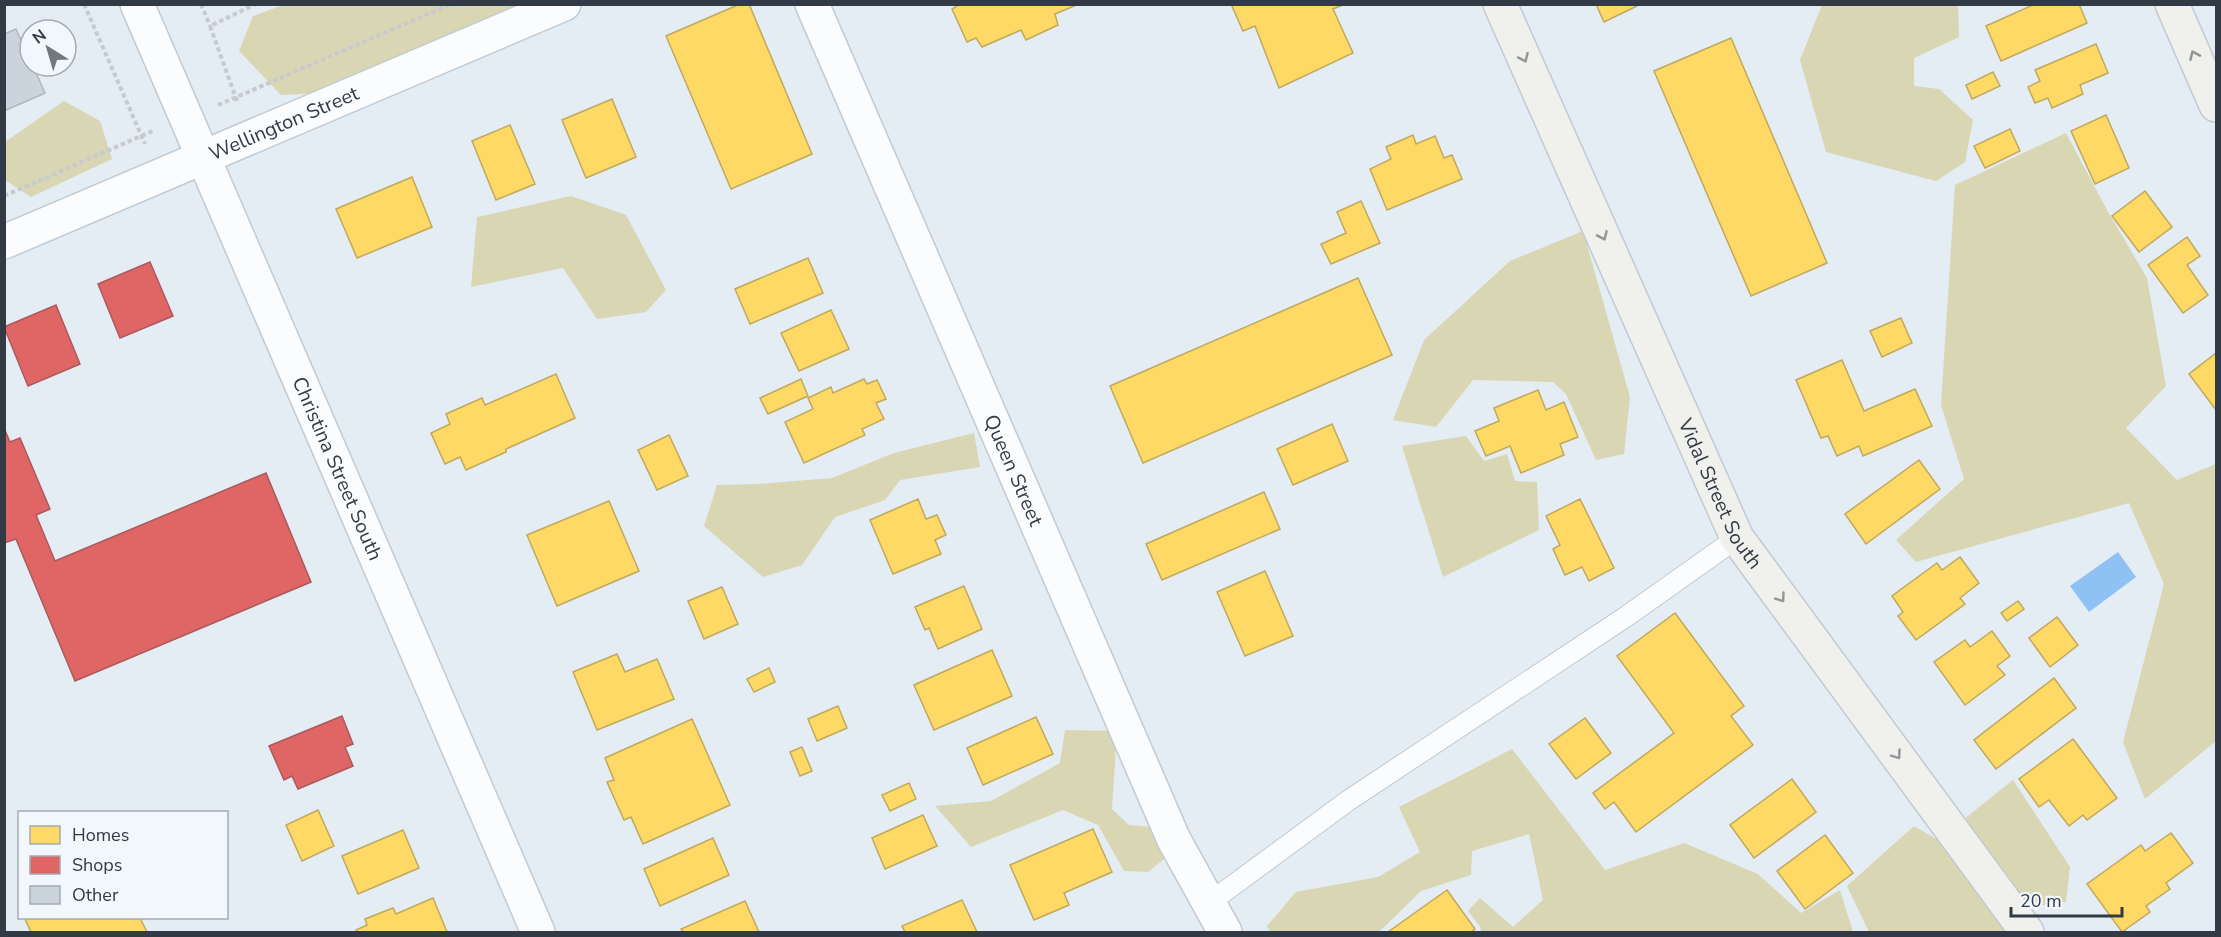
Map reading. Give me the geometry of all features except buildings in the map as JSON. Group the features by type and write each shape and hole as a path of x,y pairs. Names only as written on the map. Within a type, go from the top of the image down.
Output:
{"main road":[{"name":"Vidal Street South","path":"1500,4 1737,538 2027,933"},
{"path":"2172,4 2217,105"}],"street":[{"name":"Christina Street South","path":"137,4 538,933"},
{"name":"Wellington Street","path":"4,242 564,4"},
{"name":"Queen Street","path":"812,4 1174,840 1225,933"}],"lane":[{"path":"1209,903 1349,800 1627,616 1737,538"}],"path":[{"path":"84,4 159,175"},
{"path":"201,4 236,99 254,135"},
{"path":"210,26 256,4"},
{"path":"4,196 186,116 236,99 451,4"}],"shaded area":[{"path":"283,5 529,5 317,93 281,95 239,51 253,16"},
{"path":"1822,5 1958,5 1959,37 1914,58 1914,86 1939,89 1973,120 1965,162 1936,181 1826,152 1800,60"},
{"path":"64,101 100,121 112,159 31,197 5,180 5,142"},
{"path":"2066,133 2147,278 2166,386 2126,428 2177,480 2216,464 2216,741 2145,799 2123,742 2164,584 2129,503 1916,562 1896,540 1964,479 1941,405 1955,185"},
{"path":"571,196 626,215 666,290 646,312 597,319 563,268 471,287 477,217"},
{"path":"1583,231 1630,397 1624,454 1596,460 1566,394 1553,382 1473,380 1436,427 1393,420 1424,340 1510,261"},
{"path":"974,433 980,467 900,480 885,500 835,517 802,565 763,577 704,526 717,485 832,478 894,453"},
{"path":"1466,436 1484,461 1507,454 1515,481 1537,482 1539,530 1443,577 1402,446"},
{"path":"1065,730 1117,731 1112,809 1129,825 1153,827 1170,854 1148,872 1124,871 1098,825 1063,810 971,847 935,806 991,801 1060,763"},
{"path":"1512,749 1605,870 1684,843 1758,874 1801,913 1840,890 1853,932 1480,932 1481,928 1468,911 1480,898 1513,927 1543,900 1529,834 1472,851 1471,875 1421,891 1379,932 1270,932 1267,926 1296,892 1378,877 1420,852 1399,807"},
{"path":"2013,780 2070,867 2066,902 2028,907 2031,932 1869,932 1847,886 1914,826 1938,840"}],"water":[{"path":"2118,552 2136,577 2089,612 2070,586"}]}
